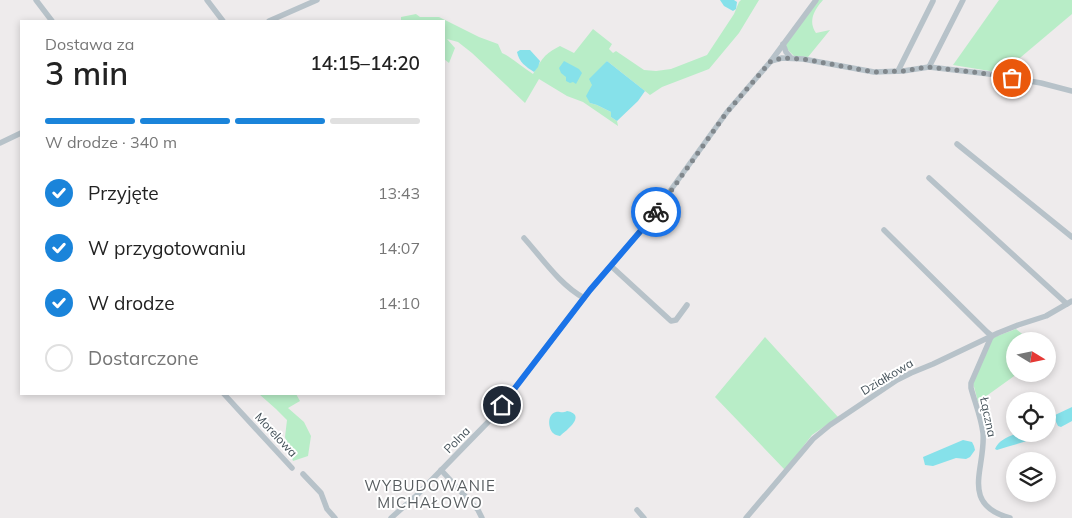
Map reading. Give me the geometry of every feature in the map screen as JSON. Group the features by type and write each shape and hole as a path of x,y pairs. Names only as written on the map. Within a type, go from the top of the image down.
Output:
{"street":[{"path":"36,0 51,20"},
{"path":"207,0 222,20"},
{"path":"271,20 317,0"},
{"name":"Polna","path":"391,518 417,495 491,419 584,298 644,227 727,112 771,61 816,0"},
{"path":"928,67 963,0"},
{"path":"898,72 933,1"},
{"path":"280,16 284,20"},
{"path":"783,44 791,58"},
{"path":"771,61 782,58 803,59 874,72 898,72 928,67 989,74 1041,83 1072,91"},
{"path":"0,143 20,133"},
{"path":"957,144 1072,237"},
{"path":"929,178 1070,302"},
{"path":"884,230 992,336"},
{"path":"524,238 574,293 584,298"},
{"path":"610,266 671,321 676,320 687,305"},
{"name":"Działkowa","path":"746,518 813,439 830,425 904,376 1016,325 1046,316 1070,302"},
{"name":"Łączna","path":"992,336 971,383 983,434 978,488 986,506 997,514 1010,518"},
{"name":"Morelowa","path":"225,395 292,468"},
{"path":"441,470 478,510 482,518"},
{"path":"303,474 321,493 327,509 335,518"},
{"path":"637,510 644,518"}],"green space":[{"path":"741,0 759,0 739,33 709,69 662,87 650,95 607,61 592,85 590,103 611,112 611,117 617,121 618,126 583,102 567,96 539,79 525,103 458,42 447,39 455,48 449,63 445,60 445,20 498,44 502,53 533,74 544,57 560,46 574,53 593,29 612,44 609,49 613,53 616,51 644,70 671,69 707,55 734,14"},
{"path":"818,0 823,0 813,16 812,24 814,29 816,33 830,30 808,57 794,56 787,49 786,44"},
{"path":"999,0 1072,0 1072,14 1002,73 953,65"},
{"path":"416,14 420,17 439,17 445,20 401,20 401,17"},
{"path":"1016,329 1020,332 1008,332"},
{"path":"1006,333 1006,382 978,402 973,383 992,338"},
{"path":"765,337 838,417 812,435 785,470 715,397"},
{"path":"260,395 297,395 300,401 288,408 304,422 311,436 308,456 293,461 285,437 287,420"}],"water":[{"path":"720,0 734,0 737,2 736,9 733,11 724,6"},
{"path":"520,50 530,50 540,61 534,72 519,59 517,52"},
{"path":"564,61 579,69 582,73 576,84 566,81 566,77 561,73 559,68"},
{"path":"607,61 645,91 638,101 617,121 611,117 611,112 590,103 586,96 592,85 589,79"},
{"path":"1072,407 1072,421 1061,427 1056,422 1056,415"},
{"path":"567,411 575,416 574,423 560,436 551,431 549,425 550,418 553,413"},
{"path":"1006,438 1006,442 1024,442 995,449"},
{"path":"963,440 972,442 974,446 975,450 970,457 966,459 956,458 933,466 925,465 923,457"}],"way so far":[{"path":"656,212 727,112 771,61 782,58 803,59 874,72 903,71 928,67 1012,78"}],"district":[{"name":"WYBUDOWANIE MICHAŁOWO","path":"430,494"}],"route":[{"path":"502,405 590,290 656,212"}]}
